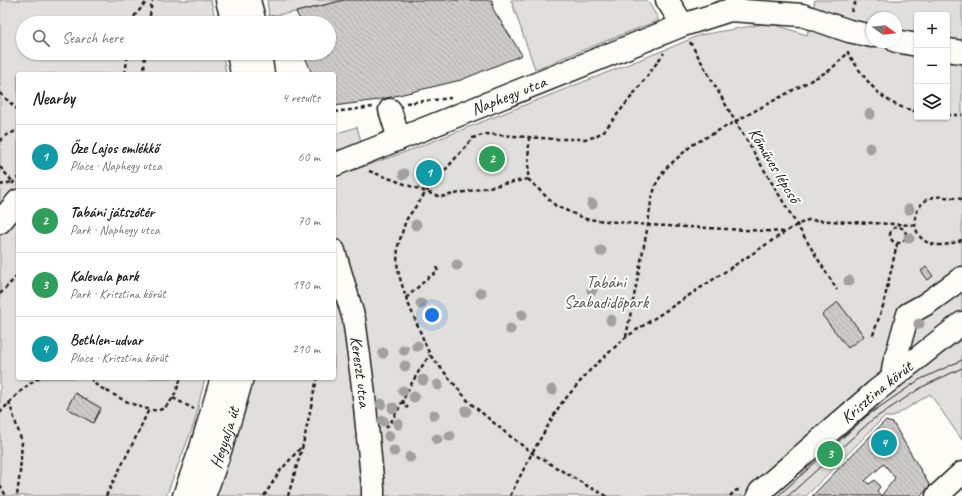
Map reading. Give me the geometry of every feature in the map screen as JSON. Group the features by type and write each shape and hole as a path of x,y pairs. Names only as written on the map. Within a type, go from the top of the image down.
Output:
{"street":[{"path":"227,0 231,16"},
{"path":"249,0 253,16"},
{"path":"667,0 683,25"},
{"path":"730,10 756,0"},
{"path":"730,10 802,15 849,31 866,35"},
{"name":"Naphegy utca","path":"336,165 683,25 730,10"},
{"path":"902,41 914,44"},
{"path":"950,50 962,52"},
{"path":"239,60 242,72"},
{"path":"261,60 263,72"},
{"path":"391,106 400,139"},
{"path":"0,222 15,191"},
{"name":"Kereszt utca","path":"336,258 354,320 363,386 373,496"},
{"path":"892,378 894,364 908,314 926,304 962,278"},
{"name":"Krisztina körút","path":"758,496 876,391 962,324"},
{"name":"Hegyalja út","path":"184,496 201,448 221,380"},
{"name":"Hegyalja út","path":"204,496 217,461 241,380"},
{"path":"937,496 962,473"}],"path":[{"path":"135,16 148,0"},
{"path":"150,16 152,0"},
{"name":"Kőműves lépcső","path":"695,51 735,121 837,290"},
{"path":"607,496 588,487 532,452 506,434 469,402 430,355 406,298 399,275 397,263 398,246 406,220 426,192 473,138 484,134 554,139 585,139 594,137 604,131 636,91 664,52"},
{"path":"626,337 648,225 651,201 656,184 665,169 692,145 830,70 848,53 876,91 888,101 914,111"},
{"path":"125,72 127,60"},
{"path":"143,72 145,60"},
{"path":"0,93 16,108"},
{"path":"336,112 456,97"},
{"path":"950,115 962,115"},
{"path":"0,141 5,136 16,131"},
{"path":"529,137 528,179 556,206 586,219 648,225 785,232"},
{"path":"0,167 15,191"},
{"path":"369,171 440,197 528,179"},
{"path":"0,186 15,191"},
{"path":"962,198 935,197 929,199 924,202 917,211 914,225 917,233 923,240 934,245 950,244 962,240"},
{"path":"510,496 532,452 560,405 590,369 626,337 785,232 808,220 898,226 914,225"},
{"path":"898,226 905,232 906,236 902,243 897,244 890,239 890,235 891,231 898,226"},
{"path":"873,335 883,306 897,244"},
{"path":"406,298 428,277 438,271 436,267"},
{"path":"0,294 16,277"},
{"path":"382,432 392,421 416,376 430,355"},
{"path":"0,413 9,402 35,380"},
{"path":"91,380 94,384 134,405 160,410 173,398 180,380"},
{"path":"288,496 303,445 317,380"},
{"path":"173,398 200,412"},
{"path":"403,400 404,404 408,408"},
{"path":"9,402 22,442 17,496"},
{"path":"106,496 149,409"},
{"path":"264,496 280,471 303,445"},
{"path":"0,485 6,496"},
{"path":"0,496 3,490"}],"green space":[{"path":"0,0 211,0 214,16 16,16 16,60 224,60 226,72 16,72 16,380 205,380 194,424 166,496 0,496"},
{"path":"267,0 344,0 296,12 269,16"},
{"path":"511,0 647,0 659,20 535,69"},
{"name":"Tabáni Szabadidőpark","path":"815,0 962,0 962,440 930,394 893,417 884,417 806,496 214,496 251,380 336,380 336,176 408,151 700,35 769,23 807,35"},
{"path":"357,127 361,141 355,151 339,149 336,151 336,133"}],"building":[{"path":"344,0 492,0 493,9 522,55 461,80 378,100 336,106 336,72 311,72 306,60 336,60 336,16 298,16 296,12"},
{"path":"926,267 933,276 928,280 921,271"},
{"path":"838,302 864,336 848,348 822,315"},
{"path":"75,393 101,408 93,423 67,408"},
{"path":"885,421 893,423 930,486 921,496 881,496 812,496","holes":["884,464 895,478 881,496 877,491 880,487 875,480 869,484 865,481"]}],"tram line":[{"path":"778,496 868,415 919,380 962,360"},
{"path":"788,496 872,420 922,387 962,368"}],"place":[{"name":"Tabáni játszótér","path":"492,159"},
{"name":"Őze Lajos emlékkő","path":"429,173"},
{"name":"Bethlen-udvar","path":"884,443"},
{"name":"Kalevala park","path":"830,454"}]}
